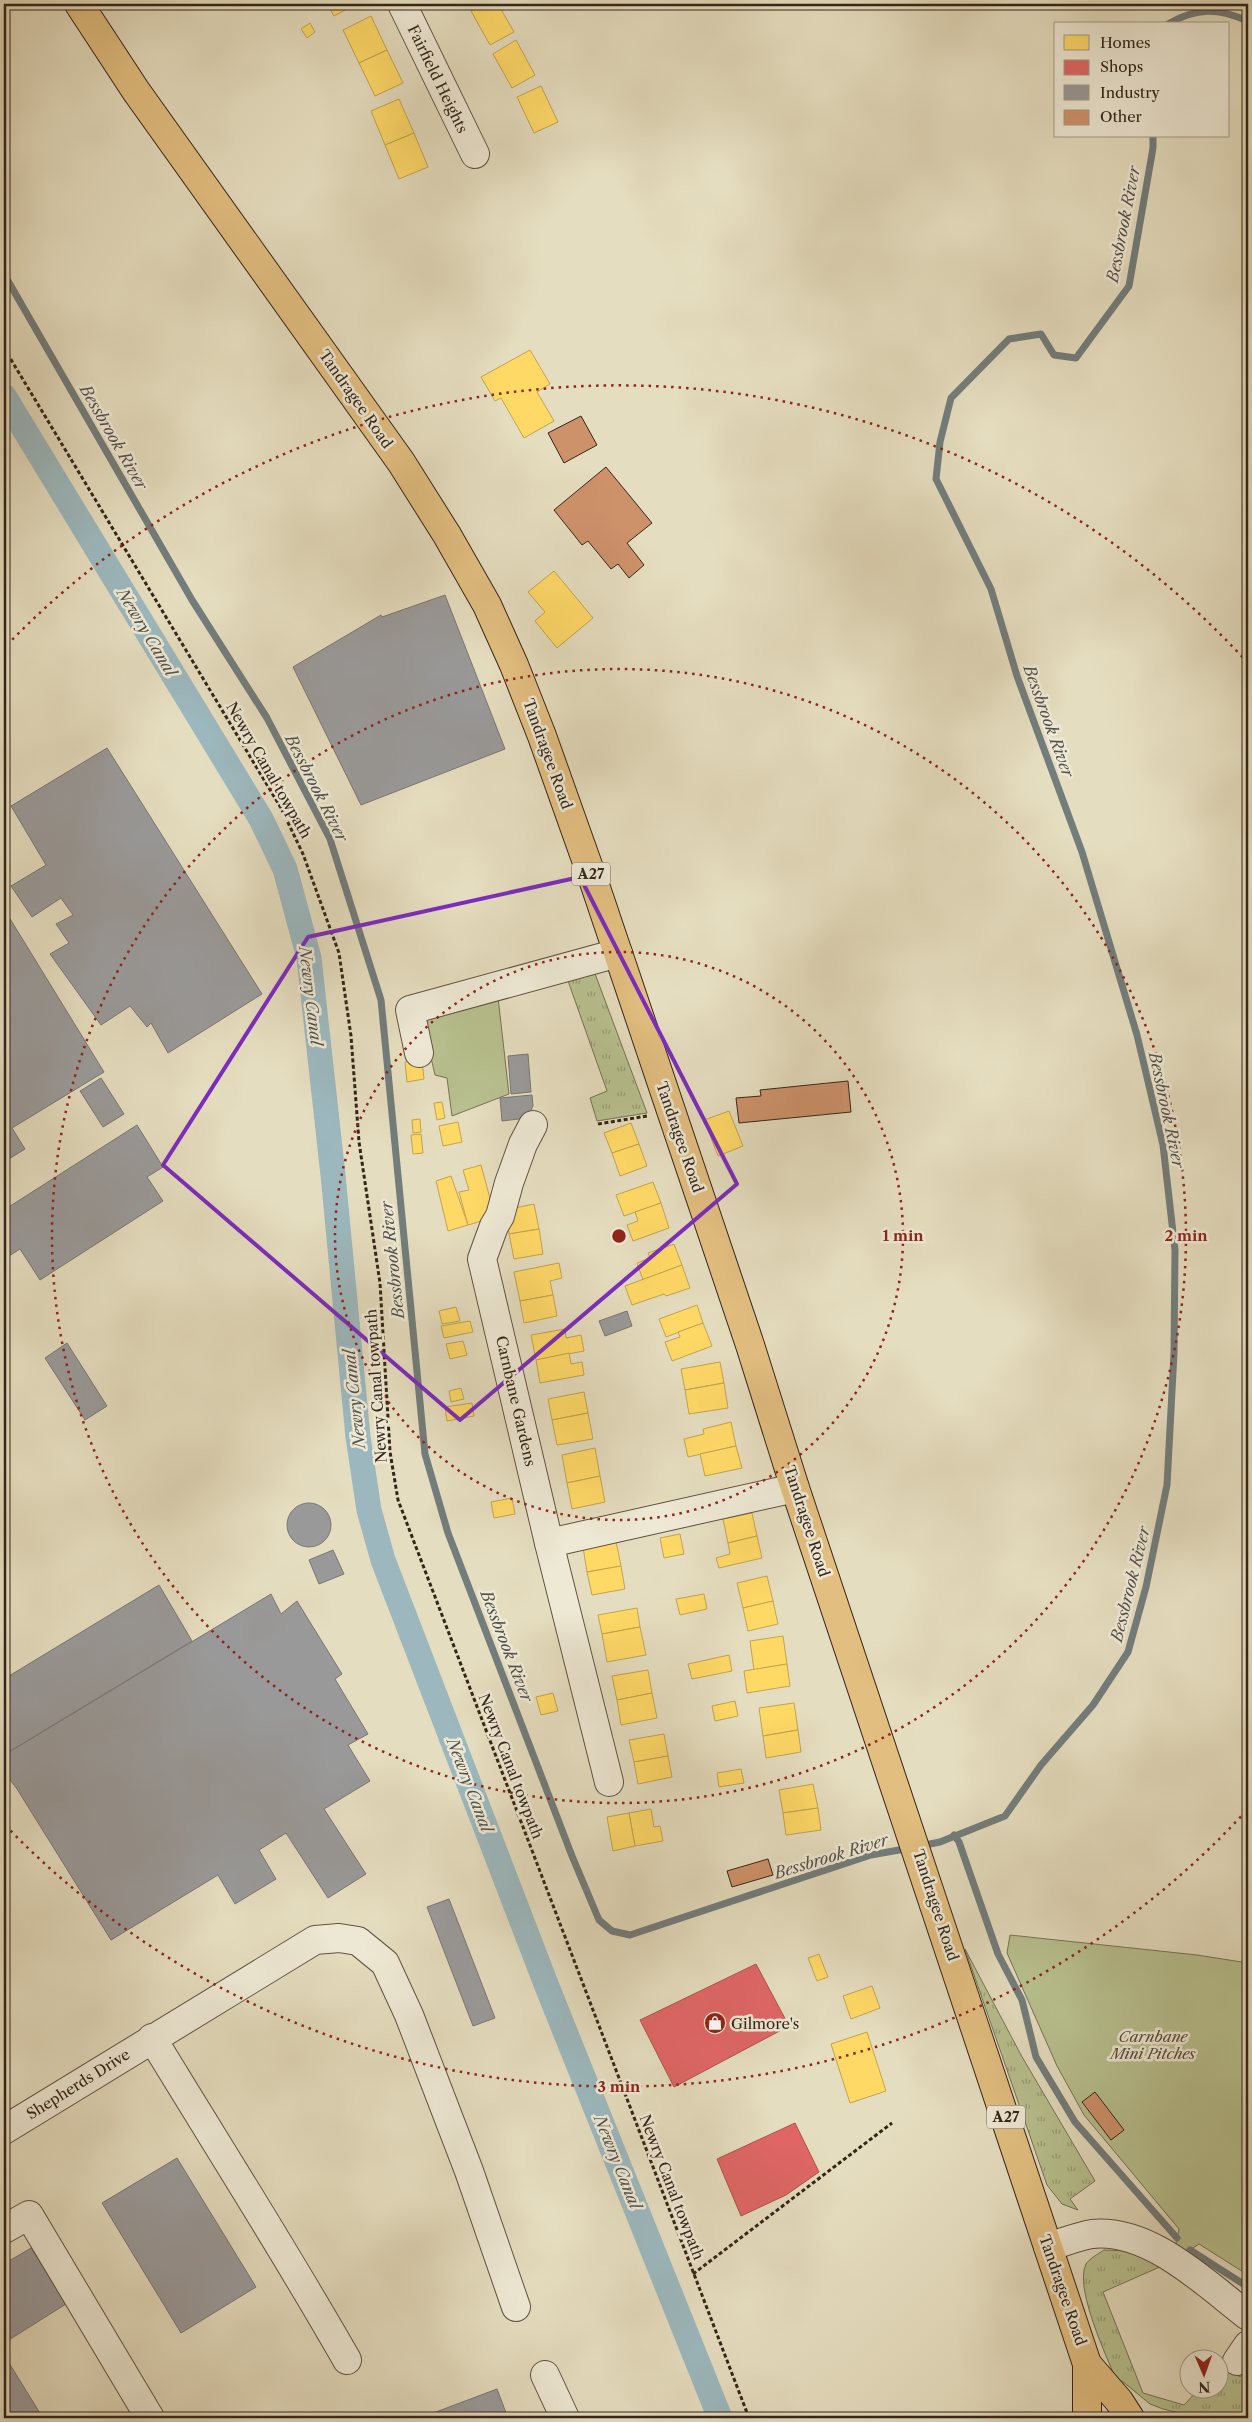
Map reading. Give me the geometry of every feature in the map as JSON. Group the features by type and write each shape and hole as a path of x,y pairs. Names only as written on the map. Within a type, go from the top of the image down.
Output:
{"highway":[{"name":"Tandragee Road","path":"79,4 136,91 401,462 447,535 487,605 514,665 542,736 618,953 750,1345 795,1488 913,1837 1087,2364 1087,2418"},
{"name":"Tandragee Road","path":"1087,2364 1130,2418"}],"street":[{"name":"Fairfield Heights","path":"402,4 475,154"},
{"path":"419,1054 410,1010 618,953"},
{"name":"Carnbane Gardens","path":"533,1125 509,1183 500,1216 494,1226 482,1259 608,1782"},
{"path":"549,1543 795,1488"},
{"name":"Shepherds Drive","path":"4,2130 315,1940 339,1938 358,1941 385,1963 409,2015 469,2171 516,2307"},
{"path":"152,2038 236,2178 298,2273 347,2360"},
{"path":"4,2223 6,2228 29,2214 150,2418"},
{"path":"1048,2247 1092,2234 1128,2236 1173,2259 1248,2316"},
{"path":"545,2375 565,2418"}],"path":[{"name":"Newry Canal towpath","path":"4,348 281,808 320,896 339,953 351,1036 359,1142 380,1283 390,1452 398,1500 749,2418"},
{"path":"598,1124 653,1115"},
{"path":"693,2274 892,2123"}],"highlighted area":[{"path":"580,877 737,1184 460,1420 163,1165 308,937"}],"green space":[{"path":"594,971 647,1113 597,1121 590,1098 607,1091 567,978"},
{"path":"498,997 509,1094 452,1116 447,1078 435,1075 423,1023 434,1011"},
{"name":"Carnbane Mini Pitches","path":"1010,1935 1197,1955 1248,1963 1248,2275 1199,2244 1185,2253 1176,2243 1179,2229 1084,2115 1057,2066 1007,1953"},
{"path":"965,1949 1021,2055 1095,2181 1070,2199 1078,2210 1062,2204 1047,2185"},
{"path":"1104,2250 1131,2251 1162,2266 1103,2292 1143,2393 1184,2405 1189,2400 1230,2400 1230,2370 1240,2377 1248,2366 1248,2418 1200,2418 1163,2409 1150,2404 1122,2381 1117,2382 1093,2323 1084,2289 1083,2275 1086,2264 1091,2258"}],"building: Homes":[{"path":"327,4 356,4 334,16"},
{"path":"484,4 498,4 514,32 490,45 471,11"},
{"path":"371,16 387,50 359,63 343,30"},
{"path":"310,23 315,32 307,38 301,29"},
{"path":"516,40 535,75 512,88 493,54"},
{"path":"387,50 403,83 375,96 359,63"},
{"path":"541,86 558,122 534,133 517,97"},
{"path":"399,99 414,133 385,145 371,111"},
{"path":"414,133 428,167 399,179 385,145"},
{"path":"530,350 550,384 537,392 554,421 524,438 501,398 495,401 481,377"},
{"path":"554,571 593,618 557,648 535,621 545,612 528,592"},
{"path":"422,1060 424,1079 407,1082 405,1062"},
{"path":"442,1102 445,1118 437,1120 434,1103"},
{"path":"729,1111 743,1146 718,1156 704,1120"},
{"path":"420,1119 421,1132 413,1133 412,1120"},
{"path":"458,1122 462,1142 443,1146 439,1126"},
{"path":"631,1123 639,1144 612,1153 604,1133"},
{"path":"421,1134 423,1153 413,1154 411,1135"},
{"path":"639,1144 647,1166 620,1176 612,1153"},
{"path":"481,1165 495,1217 468,1225 459,1192 469,1190 463,1170"},
{"path":"451,1176 468,1225 448,1231 436,1181"},
{"path":"653,1182 661,1203 624,1216 616,1195"},
{"path":"661,1203 669,1228 633,1241 627,1225 638,1221 635,1212"},
{"path":"534,1204 539,1229 509,1234 505,1210"},
{"path":"539,1229 543,1254 514,1259 509,1234"},
{"path":"674,1244 682,1265 643,1280 637,1263 650,1258 648,1253"},
{"path":"559,1263 562,1278 550,1281 553,1295 520,1301 514,1272"},
{"path":"682,1265 690,1288 666,1296 664,1294 632,1305 625,1286"},
{"path":"553,1295 557,1316 524,1323 520,1301"},
{"path":"697,1305 703,1323 666,1337 659,1319"},
{"path":"456,1307 460,1321 442,1324 439,1311"},
{"path":"470,1321 473,1332 444,1338 441,1326"},
{"path":"703,1323 712,1346 672,1361 665,1342 680,1337 678,1332"},
{"path":"565,1329 566,1338 581,1335 584,1351 536,1360 531,1335"},
{"path":"463,1341 467,1355 450,1359 446,1344"},
{"path":"569,1353 571,1364 582,1362 584,1375 540,1383 536,1360"},
{"path":"720,1362 724,1383 685,1390 681,1369"},
{"path":"724,1383 728,1408 689,1414 685,1390"},
{"path":"461,1388 464,1399 451,1402 449,1391"},
{"path":"584,1392 588,1413 552,1420 548,1399"},
{"path":"472,1403 474,1416 447,1421 445,1407"},
{"path":"588,1413 593,1439 557,1445 552,1420"},
{"path":"731,1422 736,1446 688,1457 684,1439 704,1434 703,1429"},
{"path":"736,1446 742,1468 705,1476 700,1454"},
{"path":"595,1448 600,1476 567,1483 562,1455"},
{"path":"600,1476 605,1502 572,1509 567,1483"},
{"path":"512,1498 515,1514 494,1518 491,1502"},
{"path":"752,1513 757,1536 728,1543 723,1519"},
{"path":"680,1534 684,1554 664,1558 660,1538"},
{"path":"757,1536 762,1558 719,1568 716,1558 730,1554 728,1543"},
{"path":"616,1541 621,1566 587,1572 583,1547"},
{"path":"621,1566 625,1589 592,1595 587,1572"},
{"path":"767,1576 773,1601 743,1608 737,1583"},
{"path":"704,1594 707,1609 680,1615 676,1599"},
{"path":"773,1601 778,1624 748,1631 743,1608"},
{"path":"637,1608 640,1627 602,1634 598,1615"},
{"path":"640,1627 646,1655 607,1662 602,1634"},
{"path":"783,1636 787,1664 754,1670 750,1641"},
{"path":"729,1655 732,1671 692,1679 688,1664"},
{"path":"787,1664 790,1686 747,1693 744,1671"},
{"path":"648,1670 652,1693 617,1700 612,1676"},
{"path":"553,1693 558,1711 541,1715 536,1697"},
{"path":"652,1693 657,1718 621,1725 617,1700"},
{"path":"735,1701 738,1716 715,1721 712,1706"},
{"path":"794,1703 798,1730 763,1736 759,1708"},
{"path":"798,1730 801,1752 766,1758 763,1736"},
{"path":"664,1734 668,1756 634,1762 629,1740"},
{"path":"668,1756 672,1777 638,1784 634,1762"},
{"path":"741,1769 744,1783 719,1787 717,1773"},
{"path":"813,1784 818,1808 783,1813 779,1790"},
{"path":"818,1808 821,1830 786,1835 783,1813"},
{"path":"651,1809 654,1827 660,1826 663,1841 635,1846 629,1813"},
{"path":"629,1813 635,1846 613,1851 607,1817"},
{"path":"819,1954 828,1977 817,1981 808,1958"},
{"path":"872,1986 880,2008 851,2019 843,1996"},
{"path":"867,2032 886,2091 850,2103 831,2044"}],"building: Shops":[{"name":"Gilmore's","path":"756,1964 789,2026 674,2087 640,2020"},
{"path":"795,2123 819,2172 786,2195 741,2216 717,2159"}],"building: Industry":[{"path":"445,595 505,749 361,805 293,667 381,615 382,617"},
{"path":"107,748 262,994 168,1053 151,1023 147,1027 130,1006 101,1025 50,954 69,943 56,924 73,915 61,898 32,917 11,886 46,865 11,806"},
{"path":"4,909 104,1072 12,1128 25,1149 4,1162"},
{"path":"528,1054 531,1092 511,1094 508,1056"},
{"path":"101,1078 124,1114 103,1127 80,1091"},
{"path":"532,1095 533,1106 527,1118 502,1121 500,1098"},
{"path":"137,1125 163,1167 147,1177 163,1201 40,1280 20,1249 9,1256 4,1248 4,1233 10,1229 4,1219 4,1210"},
{"path":"627,1311 632,1326 605,1336 599,1321"},
{"path":"67,1343 107,1406 85,1420 45,1358"},
{"path":"309,1503 321,1507 327,1513 331,1525 327,1537 321,1543 309,1547 297,1543 291,1537 287,1525 291,1513 297,1507"},
{"path":"333,1550 344,1574 319,1584 309,1560"},
{"path":"159,1585 192,1641 4,1755 4,1679"},
{"path":"271,1594 281,1614 297,1601 342,1674 335,1679 368,1734 348,1745 370,1781 324,1809 366,1874 328,1898 286,1833 259,1850 276,1879 235,1904 218,1875 111,1940 17,1789 4,1772 4,1755"},
{"path":"449,1899 495,2018 473,2026 427,1907"},
{"path":"177,2158 256,2287 181,2333 102,2203"},
{"path":"31,2248 66,2304 4,2343 4,2264"},
{"path":"9,2363 43,2418 4,2418 4,2366"},
{"path":"497,2389 508,2418 420,2418"}],"building: Other":[{"path":"581,416 597,445 564,463 548,433"},
{"path":"606,467 652,523 627,543 644,565 629,578 618,564 611,569 588,541 582,545 554,510"},
{"path":"848,1081 851,1112 739,1123 736,1098 761,1096 760,1090"},
{"path":"768,1859 773,1875 732,1887 727,1871"},
{"path":"1095,2092 1124,2130 1111,2140 1082,2102"}],"waterway":[{"name":"Bessbrook River","path":"1172,22 1198,12 1208,11 1227,14 1248,21"},
{"name":"Bessbrook River","path":"920,1846 940,1842 1005,1816 1041,1765 1093,1705 1128,1652 1146,1587 1167,1485 1174,1353 1175,1250 1163,1145 1137,1035 1082,852 1017,676 991,589 936,479 940,442 951,398 1009,339 1041,334 1054,355 1076,358 1129,286 1153,148 1153,138"},
{"name":"Bessbrook River","path":"4,274 192,600 267,718 330,839 381,1000 425,1454 448,1533 572,1856 599,1920 612,1931 630,1935 871,1855 910,1848"},
{"name":"Newry Canal","path":"4,396 261,819 285,869 309,958 333,1175 358,1437 369,1510 383,1560 546,1984 720,2418"},
{"path":"954,1835 959,1842 998,1954 1022,2000 1036,2057 1075,2122 1177,2238"},
{"path":"1190,2250 1248,2287"}],"place":[{"name":"Gilmore's","path":"715,2023"}]}
